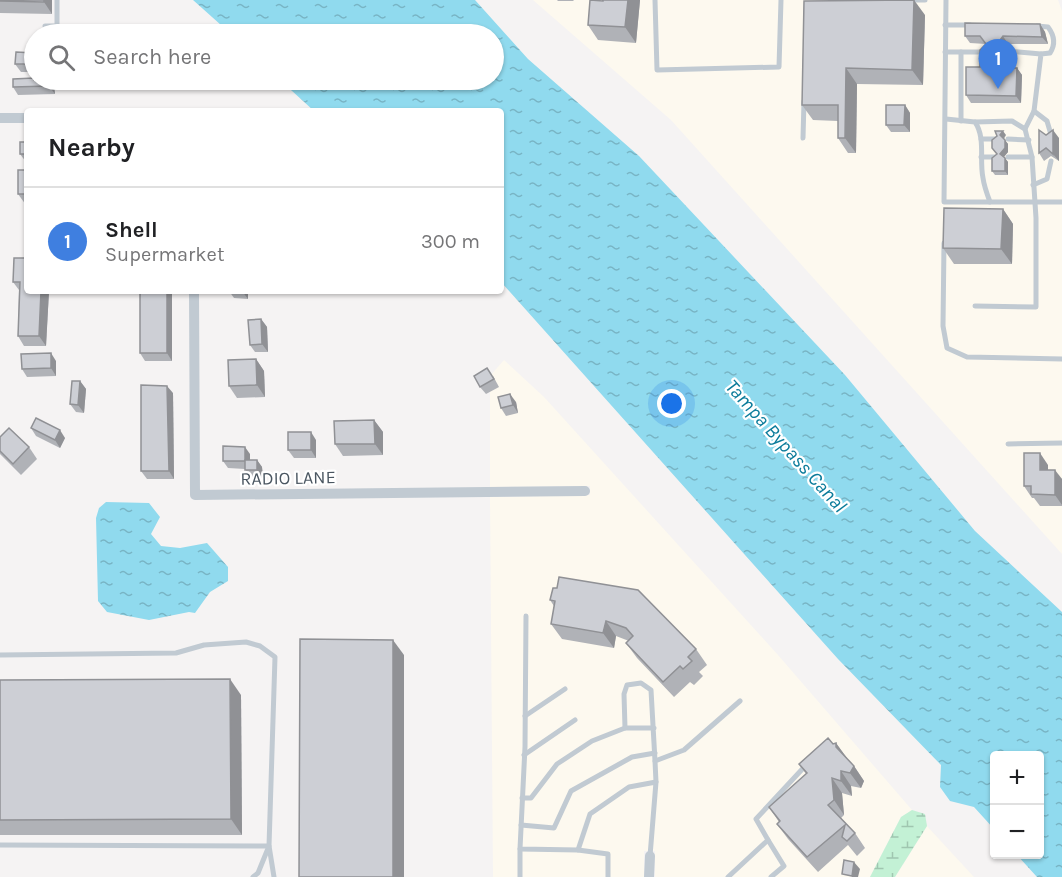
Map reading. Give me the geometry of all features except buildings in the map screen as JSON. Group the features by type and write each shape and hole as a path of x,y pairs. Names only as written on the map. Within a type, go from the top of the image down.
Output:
{"street":[{"path":"0,118 24,118"},
{"name":"RADIO LANE","path":"194,294 195,495 585,491"},
{"path":"650,856 650,877"}],"lane":[{"path":"57,0 57,24"},
{"path":"655,0 657,70 779,67 781,0"},
{"path":"893,0 925,0"},
{"path":"944,213 946,0"},
{"path":"945,25 980,25"},
{"path":"1012,44 1010,52 1050,53 1053,37 1048,27 1035,26 1035,30"},
{"path":"945,52 983,52 980,43"},
{"path":"1023,44 1023,53"},
{"path":"1025,129 1034,111 1038,53 1035,44"},
{"path":"961,52 961,120"},
{"path":"803,138 804,92"},
{"path":"1034,111 1047,121 1052,138"},
{"path":"946,119 975,122 1012,121 1025,129 1032,156 1038,273 1036,307 975,306"},
{"path":"975,122 981,139 983,179 990,202"},
{"path":"981,139 995,139"},
{"path":"1008,139 1029,140"},
{"path":"1008,157 1032,156"},
{"path":"981,157 995,157"},
{"path":"1033,185 1047,179 1051,161"},
{"path":"944,202 1062,202"},
{"path":"944,236 943,326 946,348 967,357 1062,359"},
{"path":"1008,444 1062,443"},
{"path":"520,877 526,616"},
{"path":"0,655 176,653 204,645 246,642 260,646 275,657 269,846 274,877"},
{"path":"625,728 624,694 627,685 641,683 651,690 654,728 656,782 650,856"},
{"path":"525,716 566,689"},
{"path":"655,761 684,750 740,701"},
{"path":"524,755 575,720"},
{"path":"522,798 531,798 557,764 592,741 625,728 654,728"},
{"path":"521,825 554,828 571,791 632,757 655,753"},
{"path":"771,877 784,866 756,819 811,760"},
{"path":"578,850 590,814 629,787 656,782"},
{"path":"728,877 768,840"},
{"path":"0,845 269,846"},
{"path":"253,877 258,873 269,846"},
{"path":"520,849 578,850 608,854 608,877"}],"shaded area":[{"path":"533,0 1058,0 1062,11 1062,554 671,120"},
{"path":"504,360 544,397 778,655 912,810 901,817 870,877 655,877 655,851 644,851 644,877 493,877 490,497 590,495 590,486 490,487 490,376"},
{"path":"927,826 974,877 895,877"}],"green space":[{"path":"912,810 925,814 927,826 895,877 870,877 901,817"}],"water":[{"path":"193,0 475,0 497,24 220,24"},
{"name":"Tampa Bypass Canal","path":"504,32 528,59 639,156 845,375 975,531 1062,612 1062,877 1037,877 1021,859 1044,859 1044,751 990,751 990,825 974,807 950,801 940,787 941,765 838,659 504,285 504,108 311,108 291,90 504,90"},
{"path":"106,502 149,503 160,517 151,534 161,546 180,548 207,543 228,567 228,581 210,592 195,613 189,612 149,620 107,612 98,601 96,518 99,508"}],"place":[{"name":"Shell","path":"998,89"}]}
